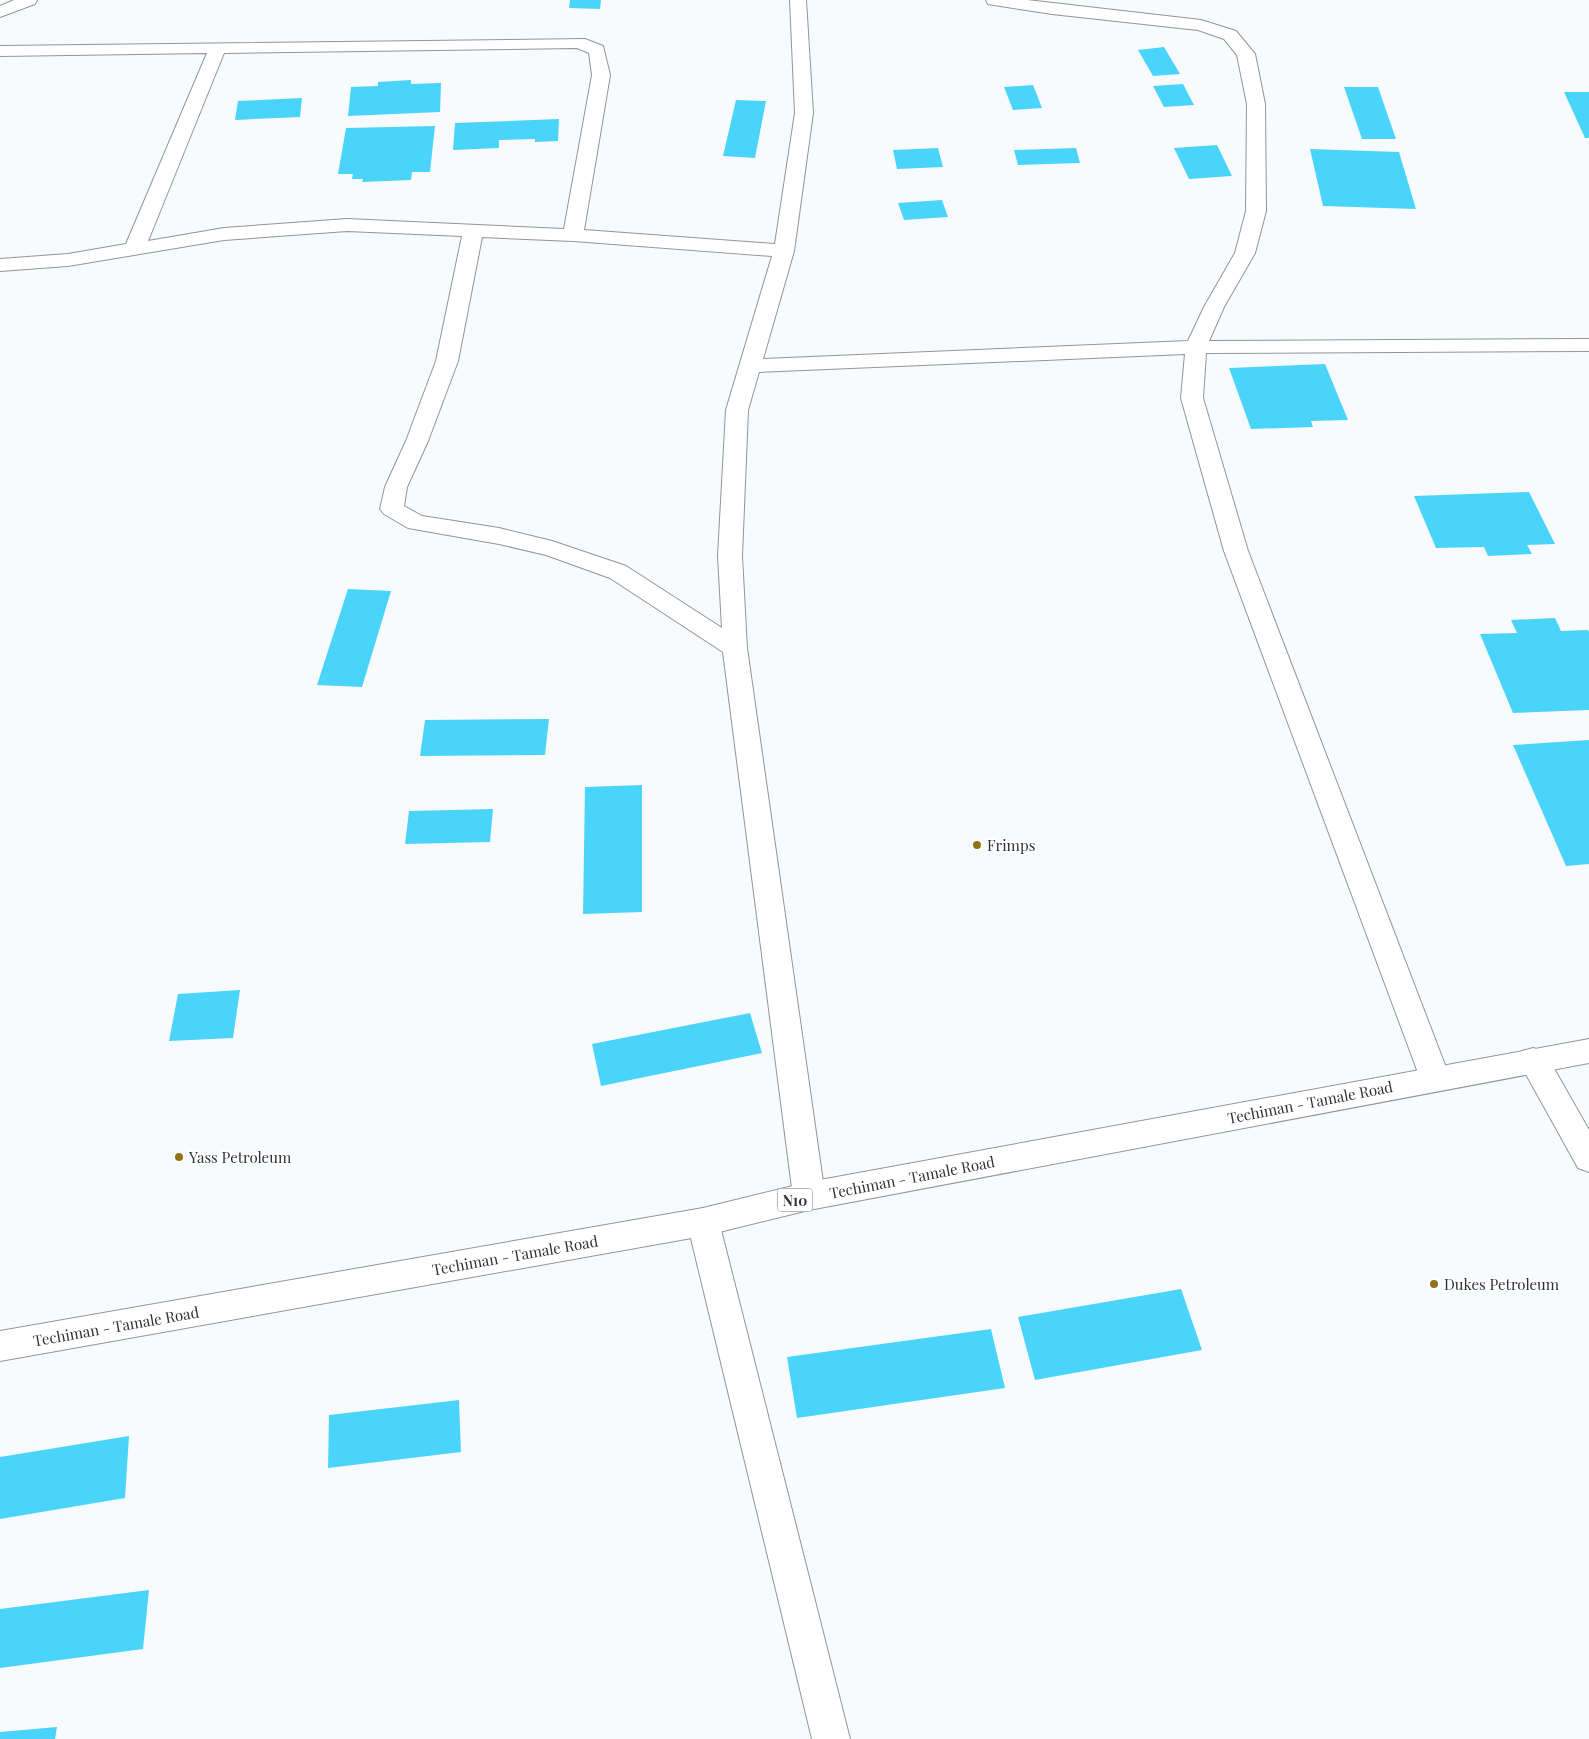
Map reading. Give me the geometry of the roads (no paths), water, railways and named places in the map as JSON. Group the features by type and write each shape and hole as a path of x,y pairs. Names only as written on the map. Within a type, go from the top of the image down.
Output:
{"main road":[{"path":"0,12 29,0"},
{"path":"798,0 804,114 784,251 737,410 730,556 735,648 809,1196"},
{"path":"994,0 1052,9 1201,24 1230,35 1246,54 1256,104 1256,210 1245,253 1214,307 1196,347 1192,398 1236,551 1435,1078"},
{"path":"0,51 218,46 578,42 597,50 601,75 573,235"},
{"path":"134,250 218,46"},
{"path":"0,265 68,260 224,234 347,224 573,235 784,251"},
{"path":"473,230 447,361 417,441 396,487 392,509 416,523 499,536 552,549 618,572 735,648"},
{"path":"749,366 1196,347 1589,345"},
{"name":"Techiman - Tamale Road","path":"0,1346 703,1222 809,1196 1435,1078 1589,1051"},
{"path":"1533,1060 1589,1159"},
{"path":"703,1222 760,1446 802,1630 831,1739"}],"place":[{"name":"Frimps","path":"977,845"},
{"name":"Yass Petroleum","path":"179,1157"},
{"name":"Dukes Petroleum","path":"1434,1284"}]}
